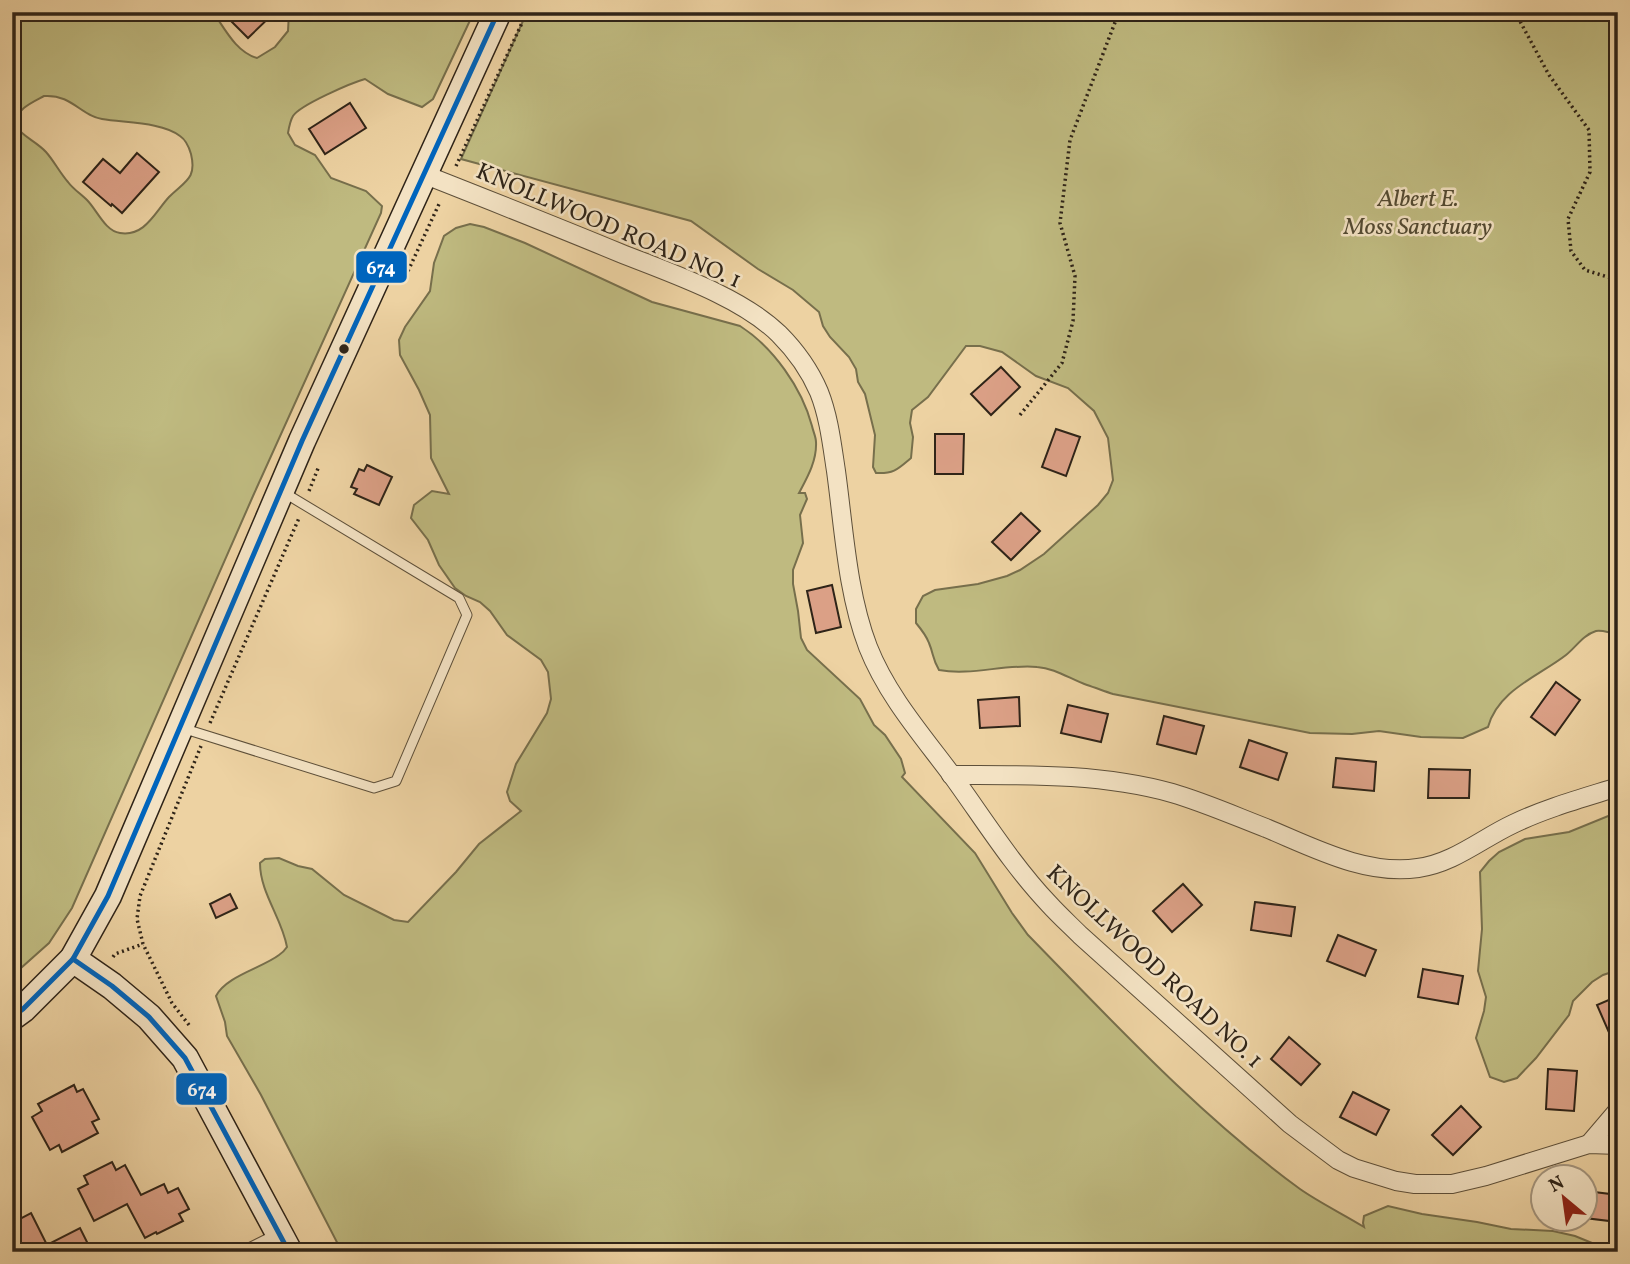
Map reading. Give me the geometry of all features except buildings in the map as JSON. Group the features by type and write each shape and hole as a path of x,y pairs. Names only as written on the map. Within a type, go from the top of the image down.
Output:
{"main road":[{"path":"12,1017 73,959 193,732 281,490 498,12"},
{"path":"73,959 149,1017 185,1058 285,1244"}],"street":[{"name":"KNOLLWOOD ROAD NO. 1","path":"423,174 695,283 755,315 780,336 810,374 826,415 833,447 845,549 859,617 882,678 1019,869 1056,912 1290,1124 1338,1160 1354,1168 1415,1184 1452,1184 1486,1176 1589,1143 1618,1145"},
{"path":"951,775 1069,776 1141,785 1175,794 1266,828 1327,855 1402,869 1420,868 1445,861 1512,824 1618,787"},
{"path":"1589,1143 1618,1110"},
{"path":"251,1252 285,1244"}],"lane":[{"path":"193,732 374,789 396,781 467,615 460,598 281,490"}],"path":[{"path":"456,166 527,12"},
{"path":"1020,415 1062,363 1073,321 1075,276 1060,223 1070,140 1119,12"},
{"path":"1515,12 1549,75 1589,130 1590,172 1568,219 1571,251 1585,270 1611,278 1618,274"},
{"path":"405,276 440,202"},
{"path":"193,1032 172,1003 143,944 137,919 140,896 193,732 304,505 321,460"},
{"path":"96,975 115,954 143,944"}],"green space":[{"path":"12,12 213,12 237,45 257,58 275,47 288,31 289,12 474,12 433,99 422,107 388,94 365,79 315,101 292,118 288,133 295,145 315,155 331,178 366,191 382,206 381,213 72,908 49,943 12,976","holes":["44,96 54,96 95,117 163,128 172,131 186,142 192,162 191,174 143,227 129,233 120,233 110,228 87,200 70,185 46,152 14,124 26,107"]},
{"name":"Albert E. Moss Sanctuary","path":"527,12 1618,12 1618,641 1612,633 1604,631 1587,635 1566,655 1510,693 1493,714 1488,727 1463,738 1421,737 1379,731 1352,734 1310,733 1113,694 1044,668 1012,667 963,672 939,670 928,640 916,623 916,609 923,596 935,590 978,584 1020,570 1044,554 1108,493 1113,480 1108,438 1094,411 1068,388 1036,376 1002,352 980,346 966,346 928,397 912,410 911,458 895,470 876,473 873,467 875,435 856,369 849,357 830,337 819,312 793,290 758,269 691,221 461,159"},
{"path":"470,224 484,227 525,243 652,302 740,326 775,357 801,397 816,440 813,463 799,493 805,493 807,499 800,515 803,543 793,570 801,638 807,650 860,699 874,725 885,735 901,759 905,773 902,777 975,853 1028,935 1126,1035 1228,1131 1300,1189 1364,1227 1364,1216 1388,1206 1422,1214 1528,1230 1528,1232 1557,1232 1614,1252 342,1252 261,1095 227,1036 216,996 228,983 272,960 287,947 261,874 260,863 265,859 279,858 312,869 344,895 394,920 408,922 479,844 521,811 510,801 507,792 516,764 547,713 551,699 548,672 541,660 507,635 490,611 455,588 439,565 428,540 411,518 414,505 432,491 449,494 431,458 430,415 400,355 399,340 430,291 434,263 444,236 456,228"},
{"path":"1618,812 1618,970 1592,982 1573,1001 1569,1015 1517,1078 1504,1082 1490,1077 1476,1038 1486,997 1478,971 1482,929 1480,872 1499,852 1525,839 1569,832"}],"transit line":[{"name":"674","path":"12,1017 73,959 108,896 302,441 498,12"},
{"name":"674","path":"73,959 112,986 149,1017 185,1058 289,1252"}]}
